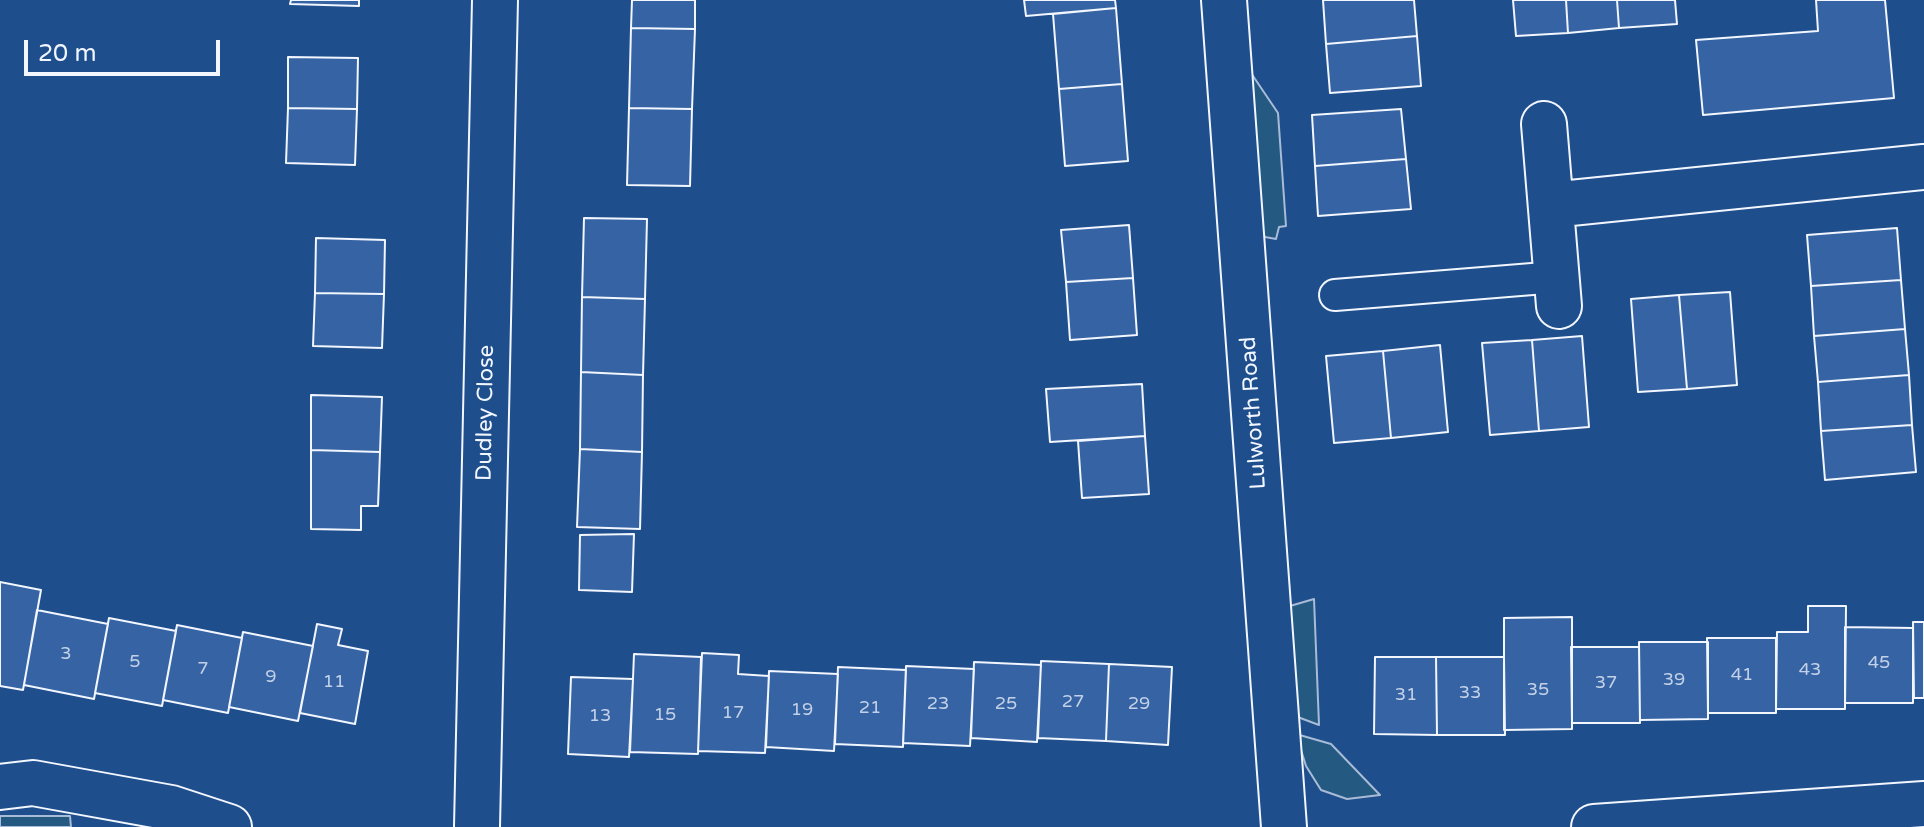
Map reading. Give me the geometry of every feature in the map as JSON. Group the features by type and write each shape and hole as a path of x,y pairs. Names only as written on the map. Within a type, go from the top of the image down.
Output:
{"street":[{"name":"Dudley Close","path":"477,827 495,0"},
{"name":"Lulworth Road","path":"1224,0 1284,827"},
{"path":"1544,124 1558,292"},
{"path":"1551,205 1924,167"},
{"path":"0,787 33,783 171,808 229,827"},
{"path":"1594,827 1924,804"}],"lane":[{"path":"1335,295 1558,292"}],"shaded area":[{"path":"1251,73 1278,113 1286,226 1279,227 1276,239 1265,237 1262,232"},
{"path":"1314,599 1319,725 1295,716 1290,606"},
{"path":"1296,734 1331,744 1380,795 1347,799 1321,790 1306,766"},
{"path":"0,816 70,816 71,827 0,827"}],"building":[{"path":"291,0 359,0 359,6 290,4"},
{"path":"632,0 695,0 695,29 631,28"},
{"path":"1024,0 1115,0 1116,8 1026,16"},
{"path":"1323,0 1414,0 1417,36 1326,44"},
{"path":"1513,0 1566,0 1568,33 1516,36"},
{"path":"1566,0 1617,0 1619,28 1568,33"},
{"path":"1617,0 1675,0 1677,24 1619,28"},
{"path":"1816,0 1885,0 1894,98 1703,115 1696,40 1818,31"},
{"path":"1116,8 1122,84 1059,89 1053,14"},
{"path":"631,28 695,29 692,109 629,108"},
{"path":"1417,36 1421,86 1330,93 1326,44"},
{"path":"288,57 358,58 357,109 288,108"},
{"path":"1122,84 1128,161 1065,166 1059,89"},
{"path":"288,108 357,109 355,165 286,163"},
{"path":"629,108 692,109 690,186 627,185"},
{"path":"1401,109 1406,159 1315,166 1312,115"},
{"path":"1406,159 1411,209 1318,216 1315,166"},
{"path":"584,218 647,219 645,299 582,297"},
{"path":"1129,225 1133,278 1066,282 1061,230"},
{"path":"1897,228 1901,280 1811,286 1807,235"},
{"path":"316,238 385,240 384,294 315,293"},
{"path":"1133,278 1137,335 1070,340 1066,282"},
{"path":"1901,280 1905,329 1814,336 1811,286"},
{"path":"1730,292 1737,385 1687,389 1679,295"},
{"path":"315,293 384,294 382,348 313,346"},
{"path":"1679,295 1687,389 1638,392 1631,299"},
{"path":"582,297 645,299 643,375 581,372"},
{"path":"1905,329 1909,375 1818,382 1814,336"},
{"path":"1582,336 1589,427 1539,431 1532,340"},
{"path":"1532,340 1539,431 1490,435 1482,343"},
{"path":"1440,345 1448,432 1391,438 1383,351"},
{"path":"1383,351 1391,438 1334,443 1326,356"},
{"path":"581,372 643,375 642,452 580,449"},
{"path":"1909,375 1912,425 1821,431 1818,382"},
{"path":"1142,384 1145,436 1050,442 1046,389"},
{"path":"311,395 382,397 380,452 311,450"},
{"path":"1912,425 1916,472 1825,480 1821,431"},
{"path":"1145,436 1149,494 1082,498 1078,441"},
{"path":"580,449 642,452 640,529 577,527"},
{"path":"311,450 380,452 378,506 361,506 361,530 311,529"},
{"path":"634,534 632,592 579,590 580,535"},
{"path":"0,582 41,590 23,690 0,686"},
{"path":"1808,606 1846,606 1845,709 1776,709 1777,632 1808,632"},
{"path":"37,610 108,624 94,699 24,685"},
{"path":"1572,617 1572,729 1504,730 1504,618"},
{"path":"109,618 176,631 162,706 95,693"},
{"path":"1913,622 1924,622 1924,698 1914,698"},
{"path":"317,624 342,629 338,645 368,651 355,724 300,713"},
{"path":"177,625 242,638 228,713 163,700"},
{"path":"1845,627 1913,628 1913,703 1845,703"},
{"path":"243,632 313,646 298,721 229,707"},
{"path":"1707,638 1776,638 1776,713 1708,713"},
{"path":"1639,642 1708,642 1708,719 1640,720"},
{"path":"1571,647 1639,647 1640,723 1572,723"},
{"path":"702,653 739,655 738,674 769,676 765,753 698,751"},
{"path":"634,654 701,657 698,754 630,752"},
{"path":"1375,657 1436,657 1437,735 1374,734"},
{"path":"1436,657 1504,657 1505,735 1437,735"},
{"path":"1041,661 1109,664 1106,741 1038,738"},
{"path":"974,662 1041,665 1037,742 971,738"},
{"path":"1109,664 1172,667 1168,745 1106,741"},
{"path":"906,666 974,669 970,746 903,743"},
{"path":"838,667 906,670 903,747 835,744"},
{"path":"769,671 838,674 834,751 766,747"},
{"path":"571,677 633,679 629,757 568,754"}]}
